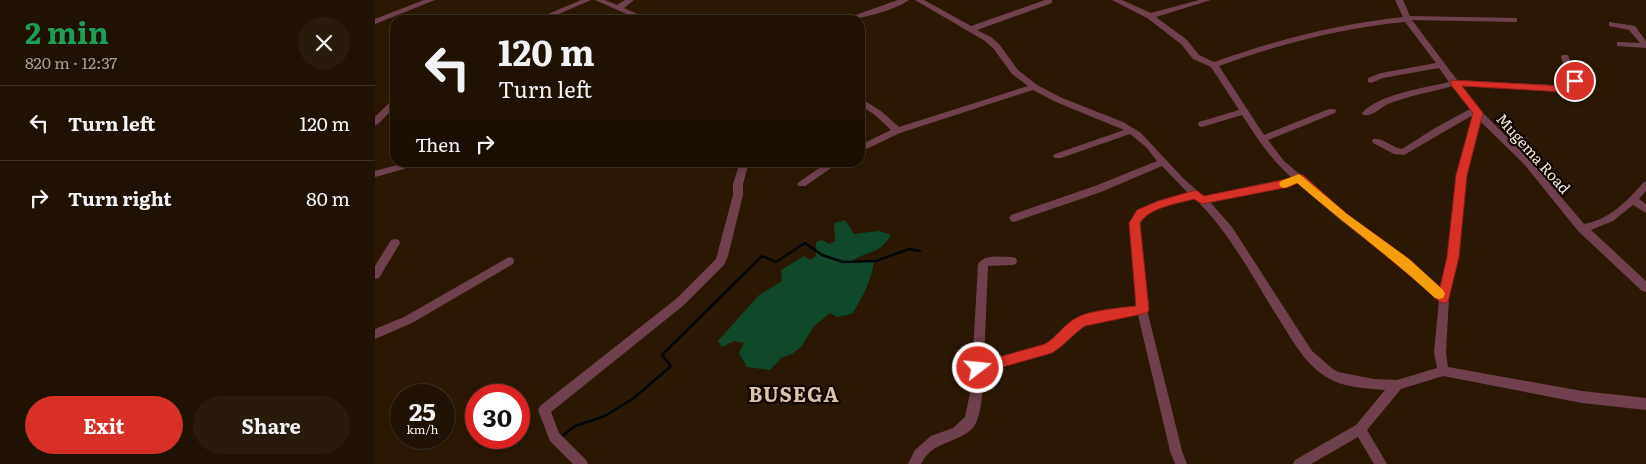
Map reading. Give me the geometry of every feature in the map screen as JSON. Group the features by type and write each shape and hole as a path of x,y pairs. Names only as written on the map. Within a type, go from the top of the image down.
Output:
{"street":[{"path":"375,22 416,2 431,0"},
{"path":"550,15 587,0"},
{"path":"599,0 635,15"},
{"path":"618,8 630,0"},
{"path":"882,0 895,4"},
{"path":"861,15 905,0"},
{"path":"919,0 971,29 996,46 1015,72 1034,87 1059,100 1107,118 1131,131 1149,145 1228,230 1291,329 1314,362 1323,369 1336,376 1374,384 1397,385 1443,372 1582,397 1646,404"},
{"path":"1117,0 1150,16 1184,42 1196,57 1214,65 1262,139 1281,163 1343,217 1409,266 1444,298"},
{"path":"1150,16 1192,2 1207,0"},
{"name":"Mugema Road","path":"1399,0 1407,19 1477,111 1527,162 1582,228 1646,288"},
{"path":"971,29 1049,1"},
{"path":"1214,65 1275,44 1369,23 1407,19 1514,20"},
{"path":"1612,24 1632,28 1646,46"},
{"path":"1620,44 1646,46"},
{"path":"1367,113 1383,103 1405,95 1455,82 1563,89 1576,88 1565,58"},
{"path":"1371,80 1441,65"},
{"path":"865,146 897,130 1034,87"},
{"path":"865,104 897,130"},
{"path":"375,122 390,107"},
{"path":"1262,139 1331,111"},
{"path":"1376,140 1397,152 1404,152 1438,130 1477,111"},
{"path":"1443,372 1440,352 1444,298 1453,257 1462,175 1477,111"},
{"path":"1202,124 1244,112"},
{"path":"1058,156 1131,131"},
{"path":"1014,218 1099,189 1163,162"},
{"path":"375,174 401,167"},
{"path":"582,464 557,441 544,410 680,302 722,259 743,167"},
{"path":"802,184 828,167"},
{"path":"1181,464 1176,451 1143,310 1136,220 1147,210 1199,197 1289,183 1299,178"},
{"path":"1582,228 1597,226 1619,213 1646,185"},
{"path":"1633,200 1646,209"},
{"path":"375,275 395,243"},
{"path":"375,334 408,320 509,261"},
{"path":"914,464 919,454 935,440 956,433 971,420 977,388 983,264 1012,261"},
{"path":"978,368 1048,349 1058,343 1073,327 1082,321 1143,310"},
{"path":"1299,464 1360,429 1397,385"},
{"path":"1360,429 1381,464"}],"green space":[{"path":"845,220 854,234 879,231 891,235 878,249 852,261 874,261 866,289 852,314 837,317 830,313 814,326 801,347 792,354 781,358 770,370 747,367 739,353 744,343 734,341 722,347 718,341 758,296 782,281 781,270 804,256 810,260 816,256 816,242 822,240 829,244 835,241 834,223"}],"waterway":[{"path":"561,437 575,426 605,416 634,398 671,366 662,355 762,256 776,262 805,243 822,255 843,262 876,261 909,249 920,251"}],"slow traffic":[{"path":"1285,184 1299,178 1343,217 1405,262 1439,294"}],"district":[{"name":"BUSEGA","path":"794,393"}],"route":[{"path":"978,368 1048,349 1058,343 1073,327 1082,321 1105,315 1143,310 1135,223 1141,213 1162,204 1196,194 1202,200 1289,183 1299,178 1343,217 1405,262 1444,298 1453,257 1462,175 1478,113 1455,82 1543,86 1563,89 1576,88 1575,81"}]}
